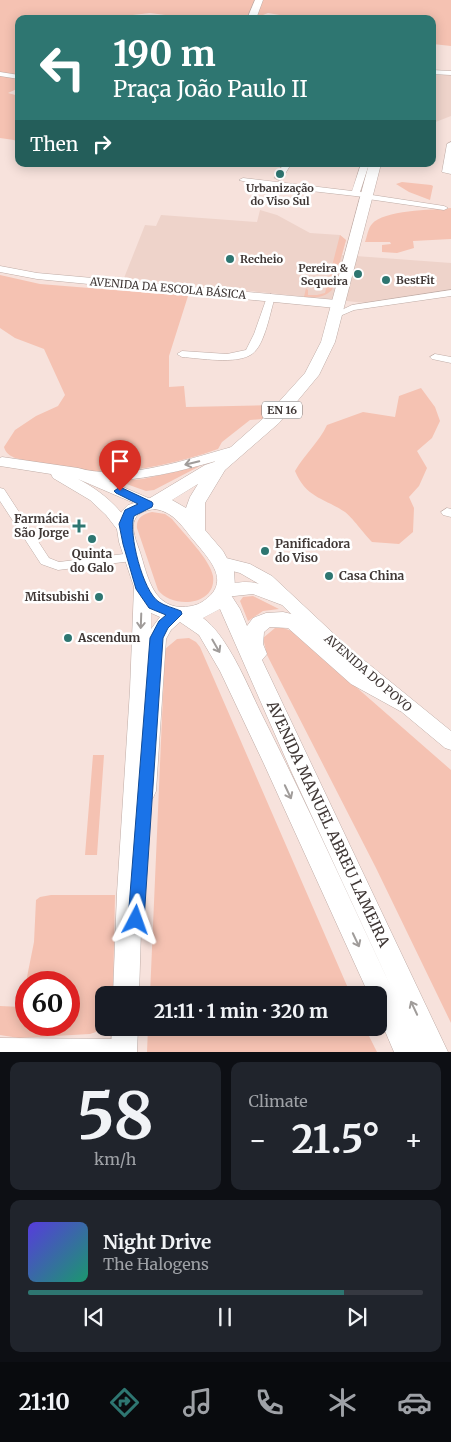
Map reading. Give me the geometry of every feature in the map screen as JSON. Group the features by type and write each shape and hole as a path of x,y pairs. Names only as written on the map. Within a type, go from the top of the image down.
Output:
{"main road":[{"path":"253,15 259,0"},
{"name":"EN 16","path":"196,530 194,517 197,497 220,466 273,419 312,375 328,342 336,305 368,196 374,167"},
{"name":"EN 16","path":"125,529 129,513 152,504 210,469 220,466"},
{"path":"128,986 136,920 156,638 164,625 179,614 205,610 223,593 226,576 222,563 196,530 175,509 166,505 152,504"},
{"path":"125,529 142,589 126,922 127,986"},
{"path":"142,589 154,605 179,614"},
{"name":"AVENIDA MANUEL ABREU LAMEIRA","path":"223,593 290,746 435,1052"},
{"name":"AVENIDA MANUEL ABREU LAMEIRA","path":"179,614 191,619 206,630 228,667 274,760 408,1052"},
{"path":"290,746 278,703 251,638 254,630 262,622 282,618 292,621 304,629 358,678 400,702"}],"street":[{"path":"436,72 451,73"},
{"path":"0,74 15,76"},
{"path":"451,144 446,172 451,172"},
{"path":"282,172 285,167"},
{"path":"355,194 364,167"},
{"path":"243,180 355,194 444,208"},
{"name":"AVENIDA DA ESCOLA BÁSICA","path":"0,269 66,279 271,297 336,305"},
{"path":"336,305 355,307 451,293"},
{"path":"182,354 227,356 249,352 255,343 271,297"},
{"path":"336,305 345,302 355,307"},
{"path":"435,357 451,360"},
{"path":"88,477 136,475 239,450"},
{"path":"1,461 78,473 152,504"},
{"path":"1,461 58,476 83,486 114,514 125,529"},
{"path":"0,492 45,561 49,564 58,566 132,557"},
{"name":"AVENIDA DO POVO","path":"222,563 244,568 266,580 287,602 400,702 451,742"},
{"name":"AVENIDA DO POVO","path":"223,593 254,588 287,602"},
{"path":"0,1046 124,1042"}],"shaded area":[{"path":"0,0 451,0 451,46 436,44 436,15 280,15 268,13 263,15 165,15 150,13 132,15 15,15 15,90 8,93 15,95 15,141 0,138"},
{"path":"436,72 451,73 451,116 436,122"},
{"path":"402,182 433,186 430,200 409,192 396,184"},
{"path":"451,208 451,239 413,241 414,248 397,253 382,252 382,245 391,244 390,242 365,242 372,224 378,219 397,213"},
{"path":"260,210 277,215 310,233 340,235 346,240 342,255 451,263 451,292 376,304 124,278 145,225 156,226 161,215 257,222"},
{"path":"340,235 346,240 332,290 319,297 304,297 306,288 308,295 325,293"},
{"path":"0,275 40,284 188,296 169,356 169,387 184,386 186,407 276,405 262,419 250,420 222,442 218,449 171,463 125,470 101,471 53,467 14,457 8,454 4,447 15,430 36,416 58,406 65,395 44,349 15,338 0,328"},
{"path":"421,388 435,407 440,421 432,438 417,451 427,468 419,486 409,497 414,508 413,532 399,544 372,542 345,512 304,487 295,471 327,425 363,412 395,417 399,396"},
{"path":"200,466 154,490 146,491 118,481 143,479"},
{"path":"152,512 165,514 172,519 196,546 211,569 213,576 212,586 208,594 201,599 183,602 173,600 158,590 137,528 141,517"},
{"path":"253,596 279,609 263,611 248,621 240,601 243,597"},
{"path":"275,628 292,631 451,770 451,1023 376,868 267,655 263,638"},
{"path":"189,638 200,647 347,986 150,986 165,649 177,639"},
{"path":"93,755 104,755 97,855 85,855"},
{"path":"51,895 115,895 113,986 95,986 95,1032 80,1035 80,971 28,971 34,942 36,900 40,897"},
{"path":"0,1006 15,1007 15,1036 54,1036 19,1038 0,1035"},
{"path":"148,1036 369,1036 377,1052 147,1052"}],"tunnel":[{"path":"277,180 282,172"}],"place":[{"name":"Urbanização do Viso Sul","path":"280,174"},
{"name":"Recheio","path":"230,259"},
{"name":"Pereira & Sequeira","path":"358,274"},
{"name":"BestFit","path":"386,280"},
{"name":"Farmácia São Jorge","path":"79,526"},
{"name":"Quinta do Galo","path":"92,539"},
{"name":"Panificadora do Viso","path":"265,551"},
{"name":"Casa China","path":"329,576"},
{"name":"Mitsubishi","path":"99,597"},
{"name":"Ascendum","path":"68,638"}],"route":[{"path":"120,491 148,504 129,513 125,524 142,589 146,597 158,608 176,614 164,625 156,638 136,920"}]}
